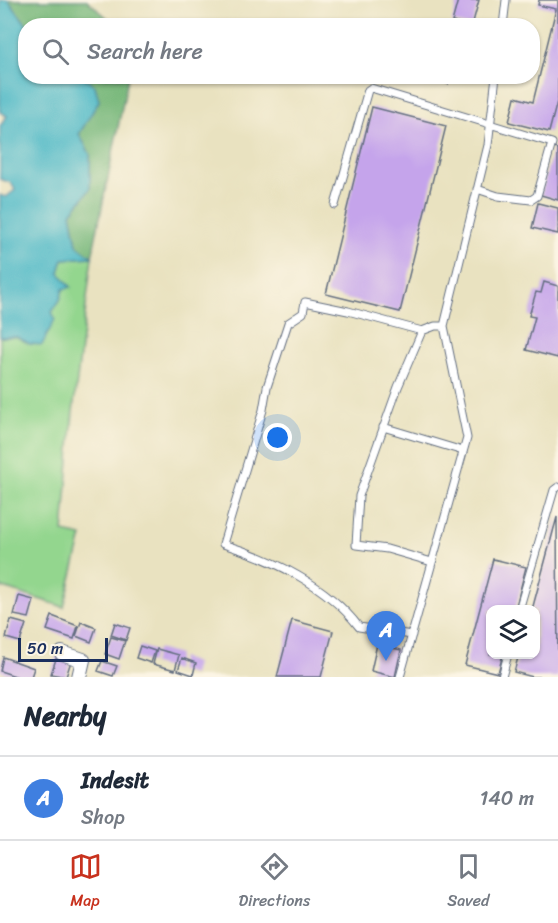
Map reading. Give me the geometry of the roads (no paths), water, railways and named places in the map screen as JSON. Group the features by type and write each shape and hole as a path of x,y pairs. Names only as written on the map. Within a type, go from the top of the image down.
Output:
{"street":[{"path":"62,653 83,660 79,677"}],"lane":[{"path":"504,18 506,0"},
{"path":"400,677 467,438 444,326 488,145 495,84"},
{"path":"335,205 368,90 371,88 552,143 537,196 531,200 498,196 477,189"},
{"path":"412,635 358,627 352,617 327,595 282,567 249,552 223,544 267,387 288,323 303,313 305,302 422,331 435,326 444,326"},
{"path":"422,331 398,387 359,496 356,545 387,549 432,562"},
{"path":"383,427 463,452"},
{"path":"520,605 554,490 558,487"},
{"path":"502,677 507,659"}],"water":[{"path":"0,0 8,0 22,18 18,18 18,84 92,84 99,101 79,134 90,154 90,189 71,213 77,245 92,257 63,259 59,272 71,287 63,289 60,300 52,312 55,319 42,345 30,344 17,337 0,337 0,195 6,197 15,190 11,183 0,179 0,126 7,116 0,112"}],"place":[{"name":"Indesit","path":"386,661"}]}
